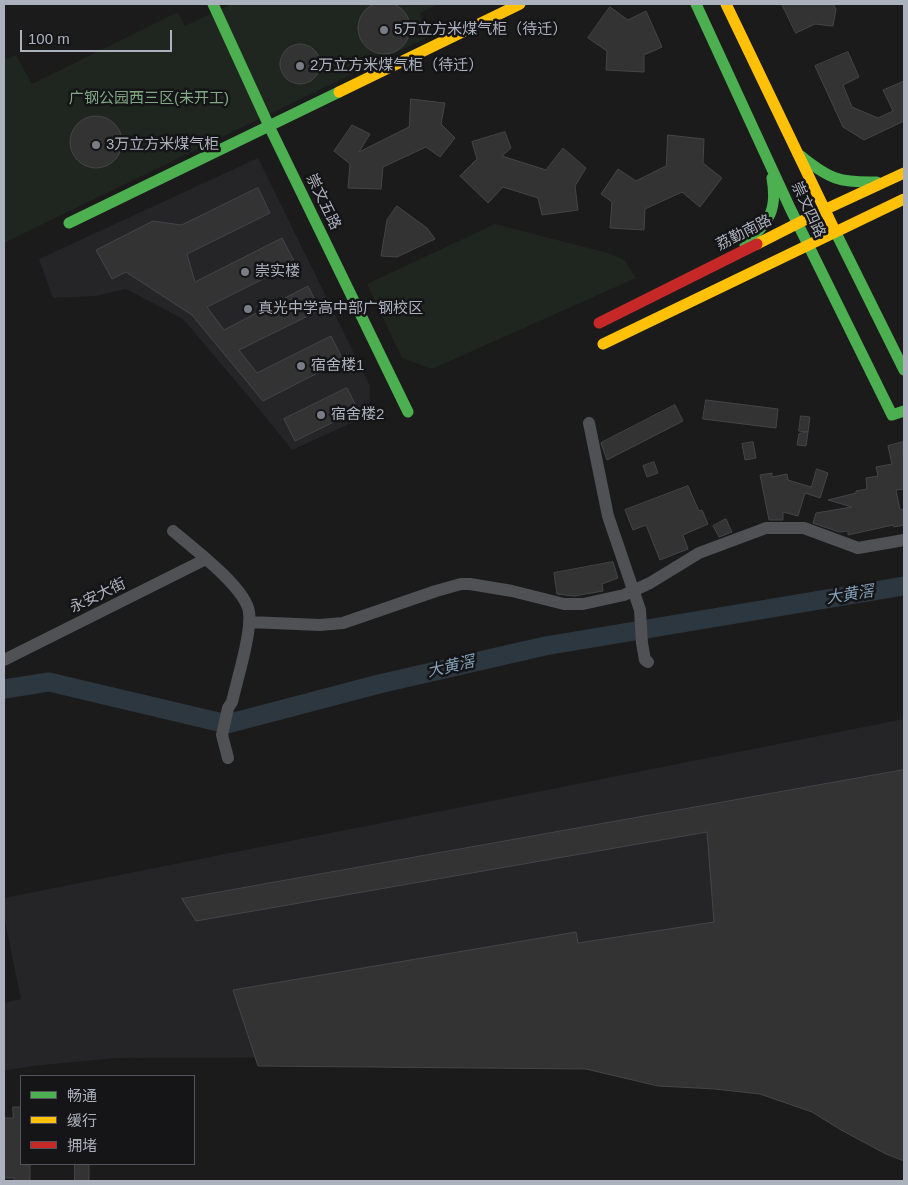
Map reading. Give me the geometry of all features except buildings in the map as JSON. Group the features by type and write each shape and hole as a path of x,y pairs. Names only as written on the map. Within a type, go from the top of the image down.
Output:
{"street":[{"name":"崇文五路","path":"213,4 269,126 408,412"},
{"path":"426,48 497,4"},
{"path":"69,223 520,4"},
{"name":"崇文四路","path":"696,4 770,130 796,151 904,370"},
{"name":"崇文四路","path":"726,4 770,130 769,163 892,415 904,410"},
{"path":"796,151 820,172 836,180 850,183 887,182"},
{"path":"738,252 758,231 771,211 775,198 769,163"},
{"name":"荔勤南路","path":"599,324 738,252 904,173"},
{"path":"602,344 904,199"},
{"path":"589,423 608,516 640,610 642,643 645,660 648,662"},
{"path":"249,622 320,625 344,623 461,584 485,586 572,605 612,598 634,591 699,553 766,528 804,528 858,548 904,540"},
{"path":"173,531 206,560 245,599 250,613 232,702 228,708 222,735 228,758"},
{"name":"永安大街","path":"4,660 206,560"}],"shaded area":[{"name":"真光中学高中部广钢校区","path":"258,158 370,386 369,415 292,450 183,319 126,289 95,296 53,298 39,259"},
{"path":"904,719 904,1143 753,1073 696,1057 116,1058 32,1066 4,1071 4,1003 21,999 4,917 4,898"}],"green space":[{"name":"广钢公园西三区(未开工)","path":"229,4 438,4 420,13 428,37 4,243 4,60 16,55 32,84 178,12 185,26"},
{"path":"495,224 608,253 624,260 636,278 432,369 402,358 367,284"}],"waterway":[{"name":"大黄滘","path":"4,689 49,682 227,724 379,684 545,646 904,586"}],"traffic: fast":[{"path":"213,4 269,126 408,412"},
{"path":"696,4 790,208 892,415 904,411"},
{"path":"69,223 339,92"},
{"path":"801,156 819,170 836,178 853,182 877,182"},
{"path":"745,245 769,216 774,200 772,178"},
{"path":"835,231 904,370"}],"traffic: slow":[{"path":"339,92 520,4"},
{"path":"726,4 835,231"},
{"path":"757,244 904,173"},
{"path":"603,344 904,199"}],"traffic: jam":[{"path":"599,323 757,244"}],"place":[{"name":"5万立方米煤气柜（待迁）","path":"384,30"},
{"name":"2万立方米煤气柜（待迁）","path":"300,66"},
{"name":"3万立方米煤气柜","path":"96,145"},
{"name":"崇实楼","path":"245,272"},
{"name":"真光中学高中部广钢校区","path":"248,309"},
{"name":"宿舍楼1","path":"301,366"},
{"name":"宿舍楼2","path":"321,415"}]}
